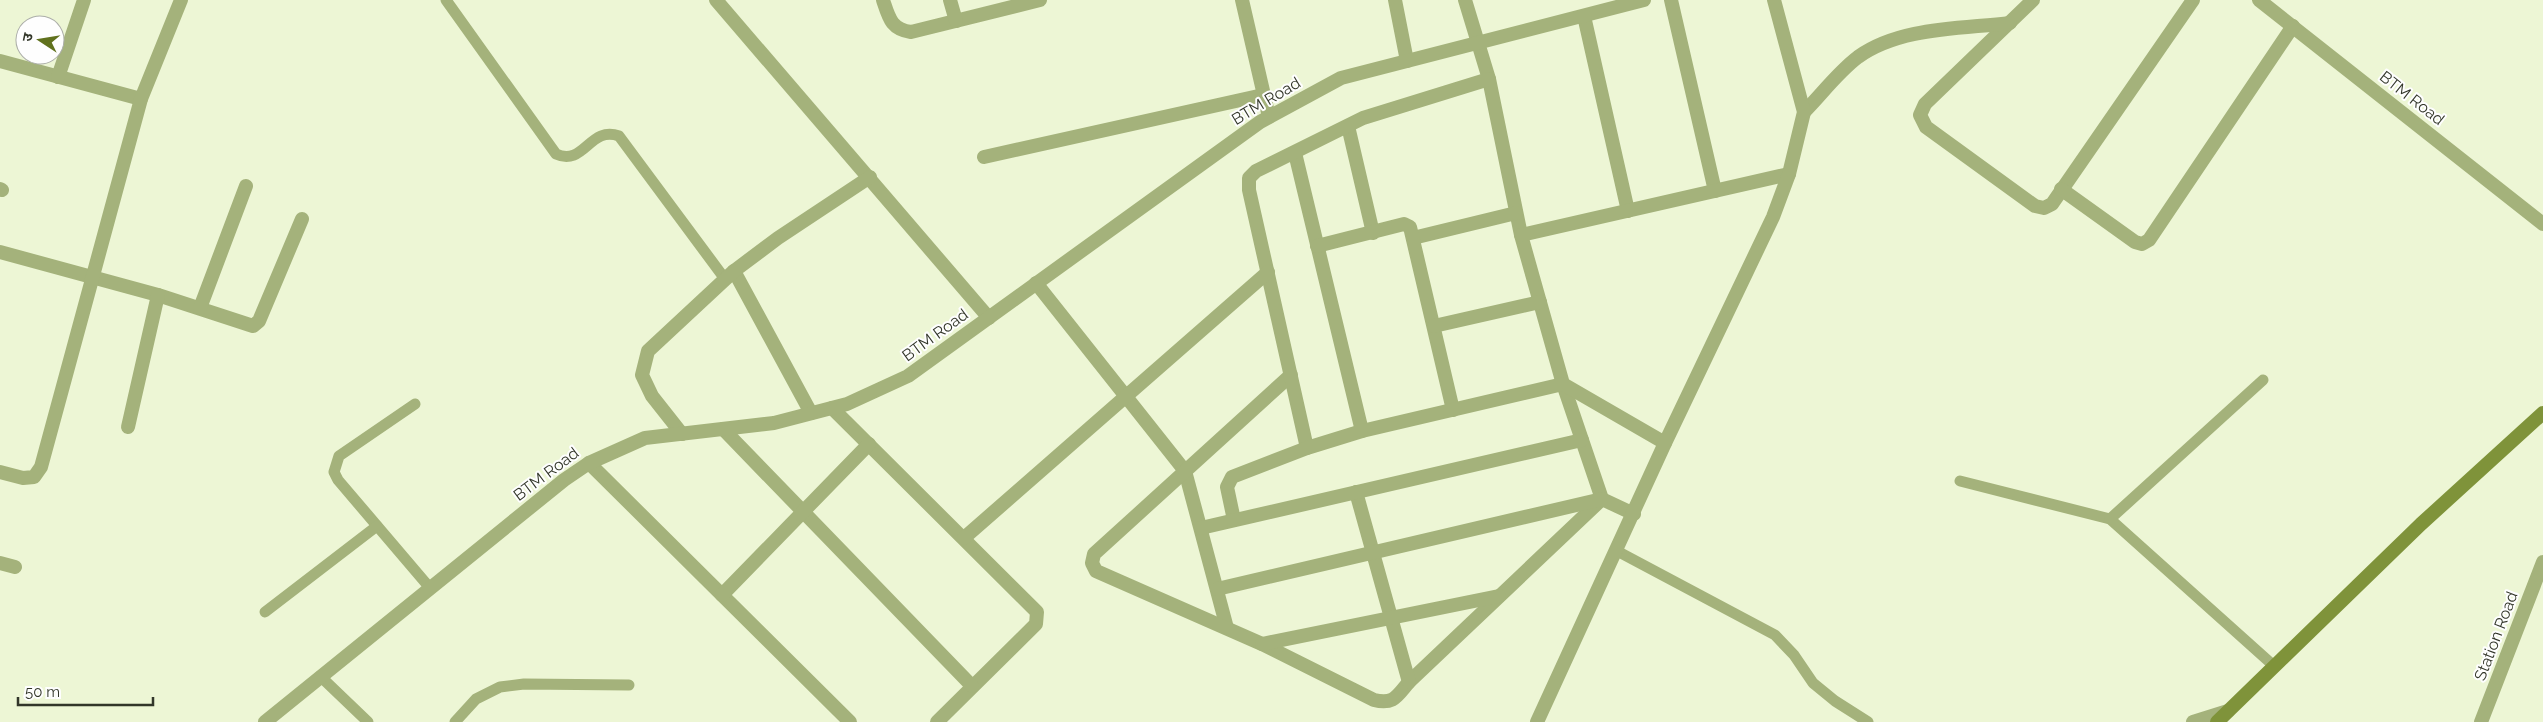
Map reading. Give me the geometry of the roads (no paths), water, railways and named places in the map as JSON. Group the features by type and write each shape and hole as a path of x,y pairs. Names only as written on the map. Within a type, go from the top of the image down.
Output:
{"main road":[{"path":"2217,722 2225,717 2274,666 2421,524 2543,413"}],"street":[{"path":"58,77 84,0"},
{"path":"0,472 23,478 34,477 41,467 141,99 180,0"},
{"path":"716,0 870,177 989,318"},
{"path":"883,0 890,23 900,31 911,32 1040,0"},
{"path":"950,0 956,21"},
{"path":"1242,0 1269,117"},
{"path":"1395,0 1408,60"},
{"path":"1465,0 1489,79 1521,235 1563,384 1602,499"},
{"name":"BTM Road","path":"265,722 564,480 589,463 645,438 774,423 847,404 908,376 1269,117 1341,78 1644,0"},
{"path":"1671,0 1715,191"},
{"path":"1537,722 1773,217 1789,174 1804,112 1774,0"},
{"path":"2033,0 1925,104 1920,114 1921,120 1926,127 2035,206 2044,208 2052,204 2193,0"},
{"name":"BTM Road","path":"2259,0 2543,224"},
{"path":"1584,16 1628,211"},
{"path":"1804,112 1856,58 1883,42 1910,35 2010,23"},
{"path":"2061,189 2135,242 2142,244 2149,240 2293,26"},
{"path":"0,61 141,99"},
{"path":"1307,448 1249,190 1249,178 1256,170 1295,153 1363,118 1489,79"},
{"path":"984,157 1263,95"},
{"path":"1348,126 1373,233"},
{"path":"1295,153 1362,431"},
{"path":"1521,235 1789,174"},
{"path":"682,434 652,396 642,375 648,351 730,275 778,238 870,177"},
{"path":"200,308 246,186"},
{"path":"1413,238 1516,213"},
{"path":"0,252 158,295 253,326 259,321 302,219"},
{"path":"1317,246 1404,224 1410,227 1453,410"},
{"path":"964,538 1268,272"},
{"path":"730,275 811,413"},
{"path":"1036,284 1186,471 1227,628"},
{"path":"128,427 158,295"},
{"path":"1434,326 1540,302"},
{"path":"1291,375 1094,554 1092,563 1096,571 1227,628 1374,700 1386,703 1394,699 1409,682 1602,499"},
{"path":"1234,520 1227,487 1229,479 1307,448 1362,431 1563,384 1666,443"},
{"path":"832,408 1036,609 1039,616 1036,624 937,722"},
{"path":"723,429 972,686"},
{"path":"1201,528 1582,440"},
{"path":"722,595 869,444"},
{"path":"589,463 850,722"},
{"path":"1356,492 1409,682"},
{"path":"1217,589 1602,499 1634,514"},
{"name":"Station Road","path":"2481,722 2543,562"},
{"path":"0,563 15,567"},
{"path":"1262,644 1500,596"},
{"path":"2193,722 2225,717"}],"lane":[{"path":"446,0 556,154 563,158 573,157 602,134 610,132 619,136 730,275"},
{"path":"2110,519 2263,380"},
{"path":"414,404 339,456 334,472 338,480 430,588"},
{"path":"1960,481 2110,519 2274,666"},
{"path":"265,612 377,526"},
{"path":"1617,551 1775,635 1794,655 1813,683 1835,701 1868,722"},
{"path":"320,676 368,722"},
{"path":"455,722 476,699 500,687 524,684 629,685"}]}
